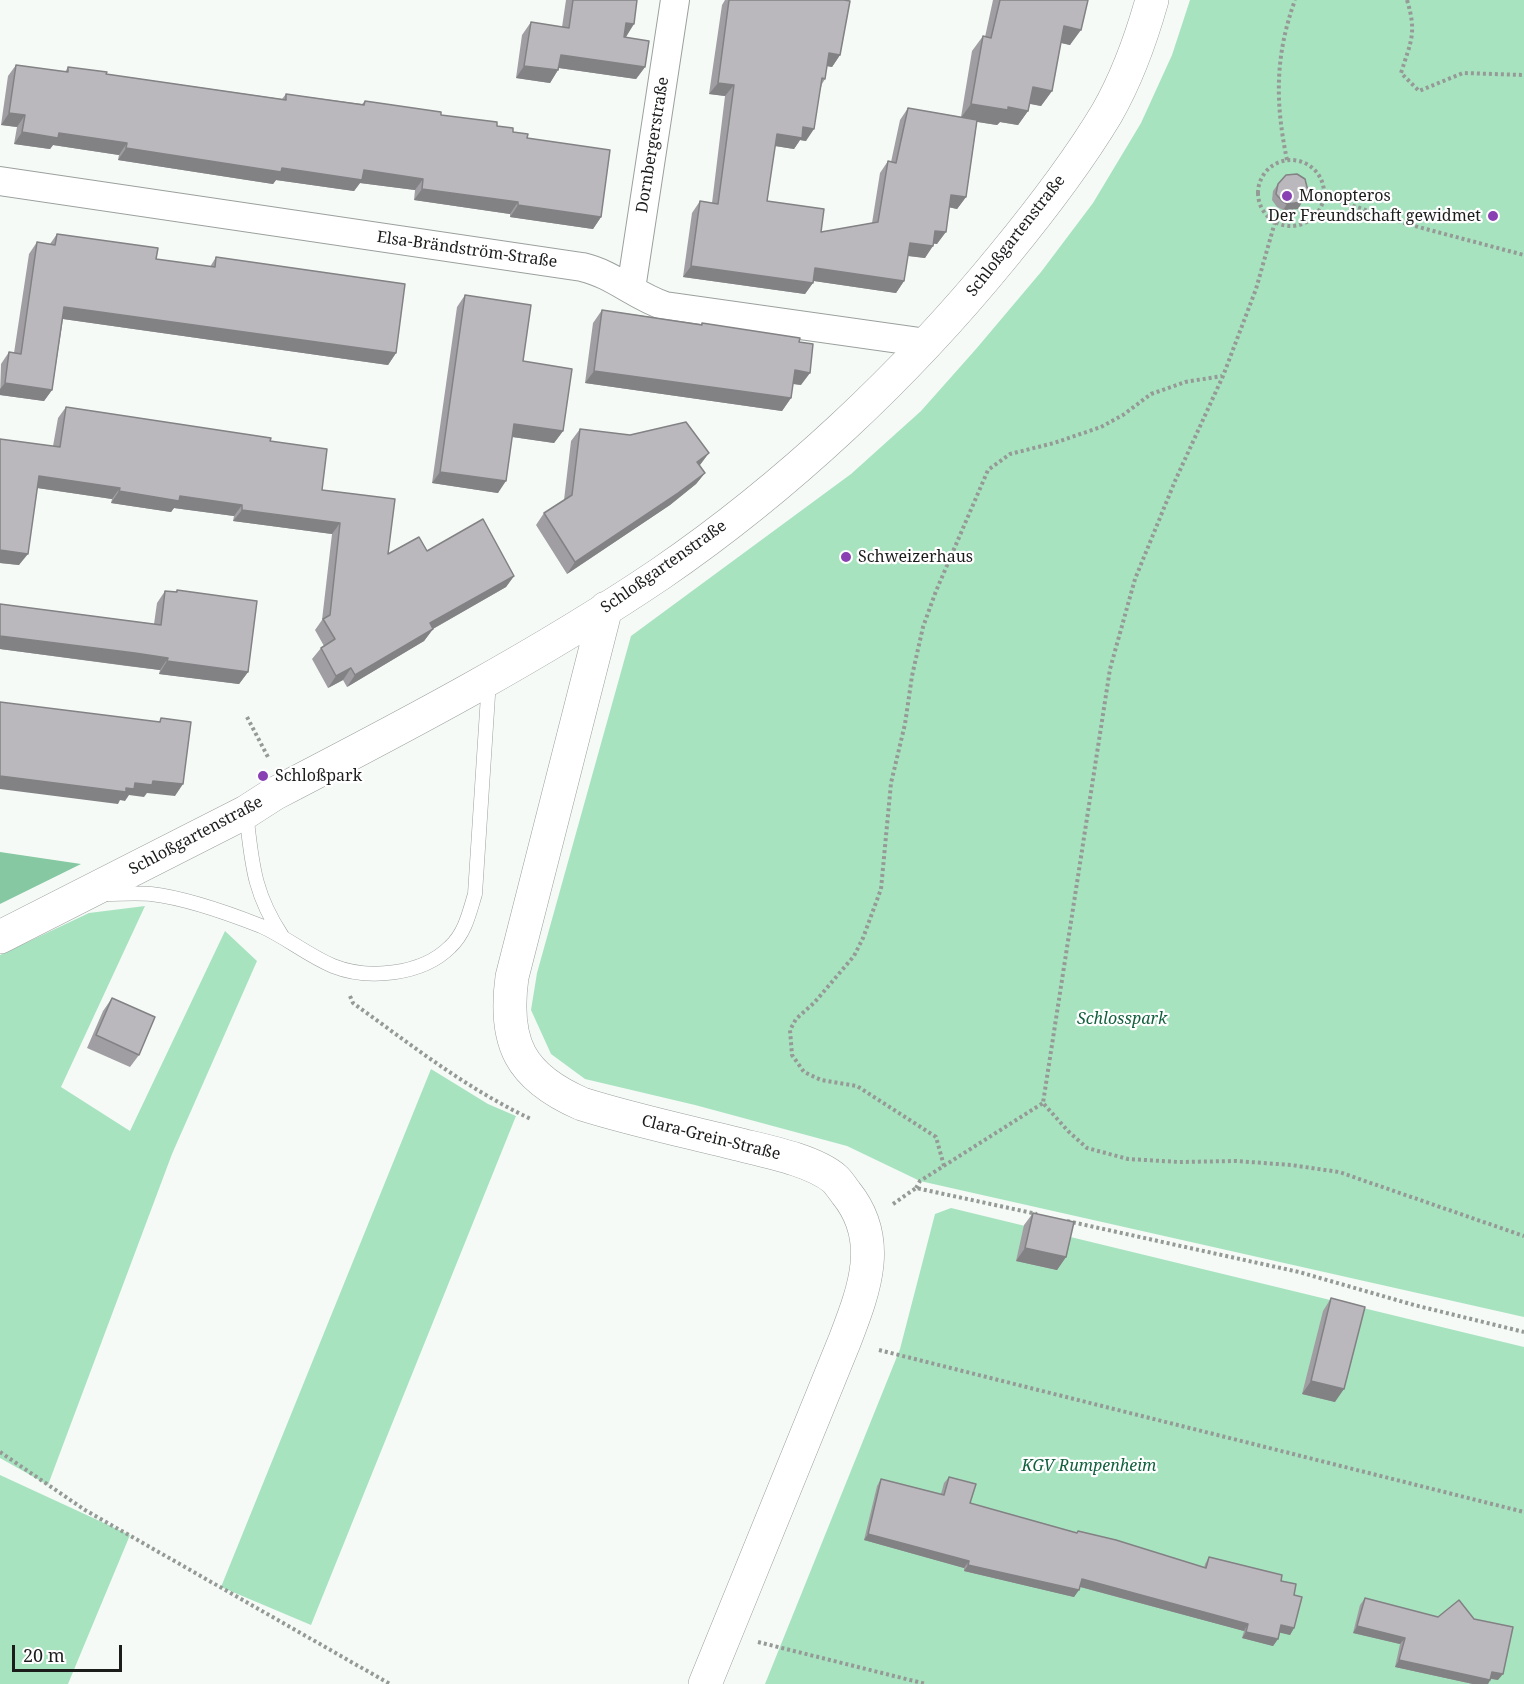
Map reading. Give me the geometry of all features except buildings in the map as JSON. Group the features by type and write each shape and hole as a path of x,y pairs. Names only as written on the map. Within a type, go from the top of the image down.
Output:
{"street":[{"name":"Dornbergerstraße","path":"631,289 675,0"},
{"name":"Schloßgartenstraße","path":"0,937 246,812 284,789 489,680 660,573 790,474 927,344 1015,242 1085,147 1107,112 1134,56 1152,0"},
{"name":"Elsa-Brändström-Straße","path":"1,187 582,267 606,275 652,302 665,306 927,344"},
{"name":"Clara-Grein-Straße","path":"606,608 512,977 510,1022 518,1051 537,1077 560,1095 582,1104 768,1152 808,1164 835,1179 854,1203 864,1230 868,1259 865,1282 845,1340 705,1684"}],"lane":[{"path":"85,894 143,894 165,897 262,927 309,955 333,966 357,972 393,972 430,961 449,948 459,935 467,923 475,894 489,680"},
{"path":"246,812 257,886 269,917 283,938"}],"path":[{"path":"1287,160 1280,118 1278,69 1282,42 1295,0"},
{"path":"1407,0 1413,21 1413,35 1401,73 1419,91 1463,73 1524,75"},
{"path":"1287,160 1306,163 1315,169 1324,185 1324,196 1317,214 1307,222 1297,225 1275,222 1265,213 1260,202 1259,185 1265,172 1279,162 1287,160"},
{"path":"1324,196 1407,224 1524,255"},
{"path":"854,1203 893,1204 916,1188 920,1181 1042,1103 1110,669 1135,579 1175,480 1223,376 1256,289 1275,222"},
{"path":"944,1166 936,1137 857,1086 821,1080 804,1072 792,1055 790,1030 796,1019 814,1003 854,956 881,889 891,783 926,618 988,470 1010,454 1054,443 1101,427 1123,415 1151,394 1185,381 1223,376"},
{"path":"247,717 284,789"},
{"path":"1042,1103 1068,1131 1088,1148 1128,1159 1179,1162 1236,1161 1291,1165 1339,1172 1524,1236"},
{"path":"916,1188 1047,1216"},
{"path":"1058,1219 1299,1272 1414,1305 1524,1332"},
{"path":"845,1340 909,1359 1524,1512"},
{"path":"0,1452 85,1510 390,1684"},
{"path":"725,1634 926,1684"}],"green space":[{"name":"Schlosspark","path":"1190,0 1524,0 1524,1317 920,1181 847,1146 695,1105 585,1079 551,1054 531,1010 537,973 631,636 851,474 921,411 976,349 1041,272 1093,203 1141,123 1172,55"},
{"path":"0,852 81,864 0,904"},
{"path":"145,906 61,1087 130,1131 225,931 257,961 172,1154 48,1485 0,1458 0,955 89,913"},
{"path":"431,1069 488,1104 516,1116 311,1625 221,1587"},
{"name":"KGV Rumpenheim","path":"951,1208 1524,1347 1524,1684 765,1684 900,1349 935,1214"},
{"path":"0,1475 130,1535 68,1684 0,1684"}],"place":[{"name":"Monopteros","path":"1287,196"},
{"name":"Der Freundschaft gewidmet","path":"1493,216"},
{"name":"Schweizerhaus","path":"846,557"},
{"name":"Schloßpark","path":"263,776"}]}
